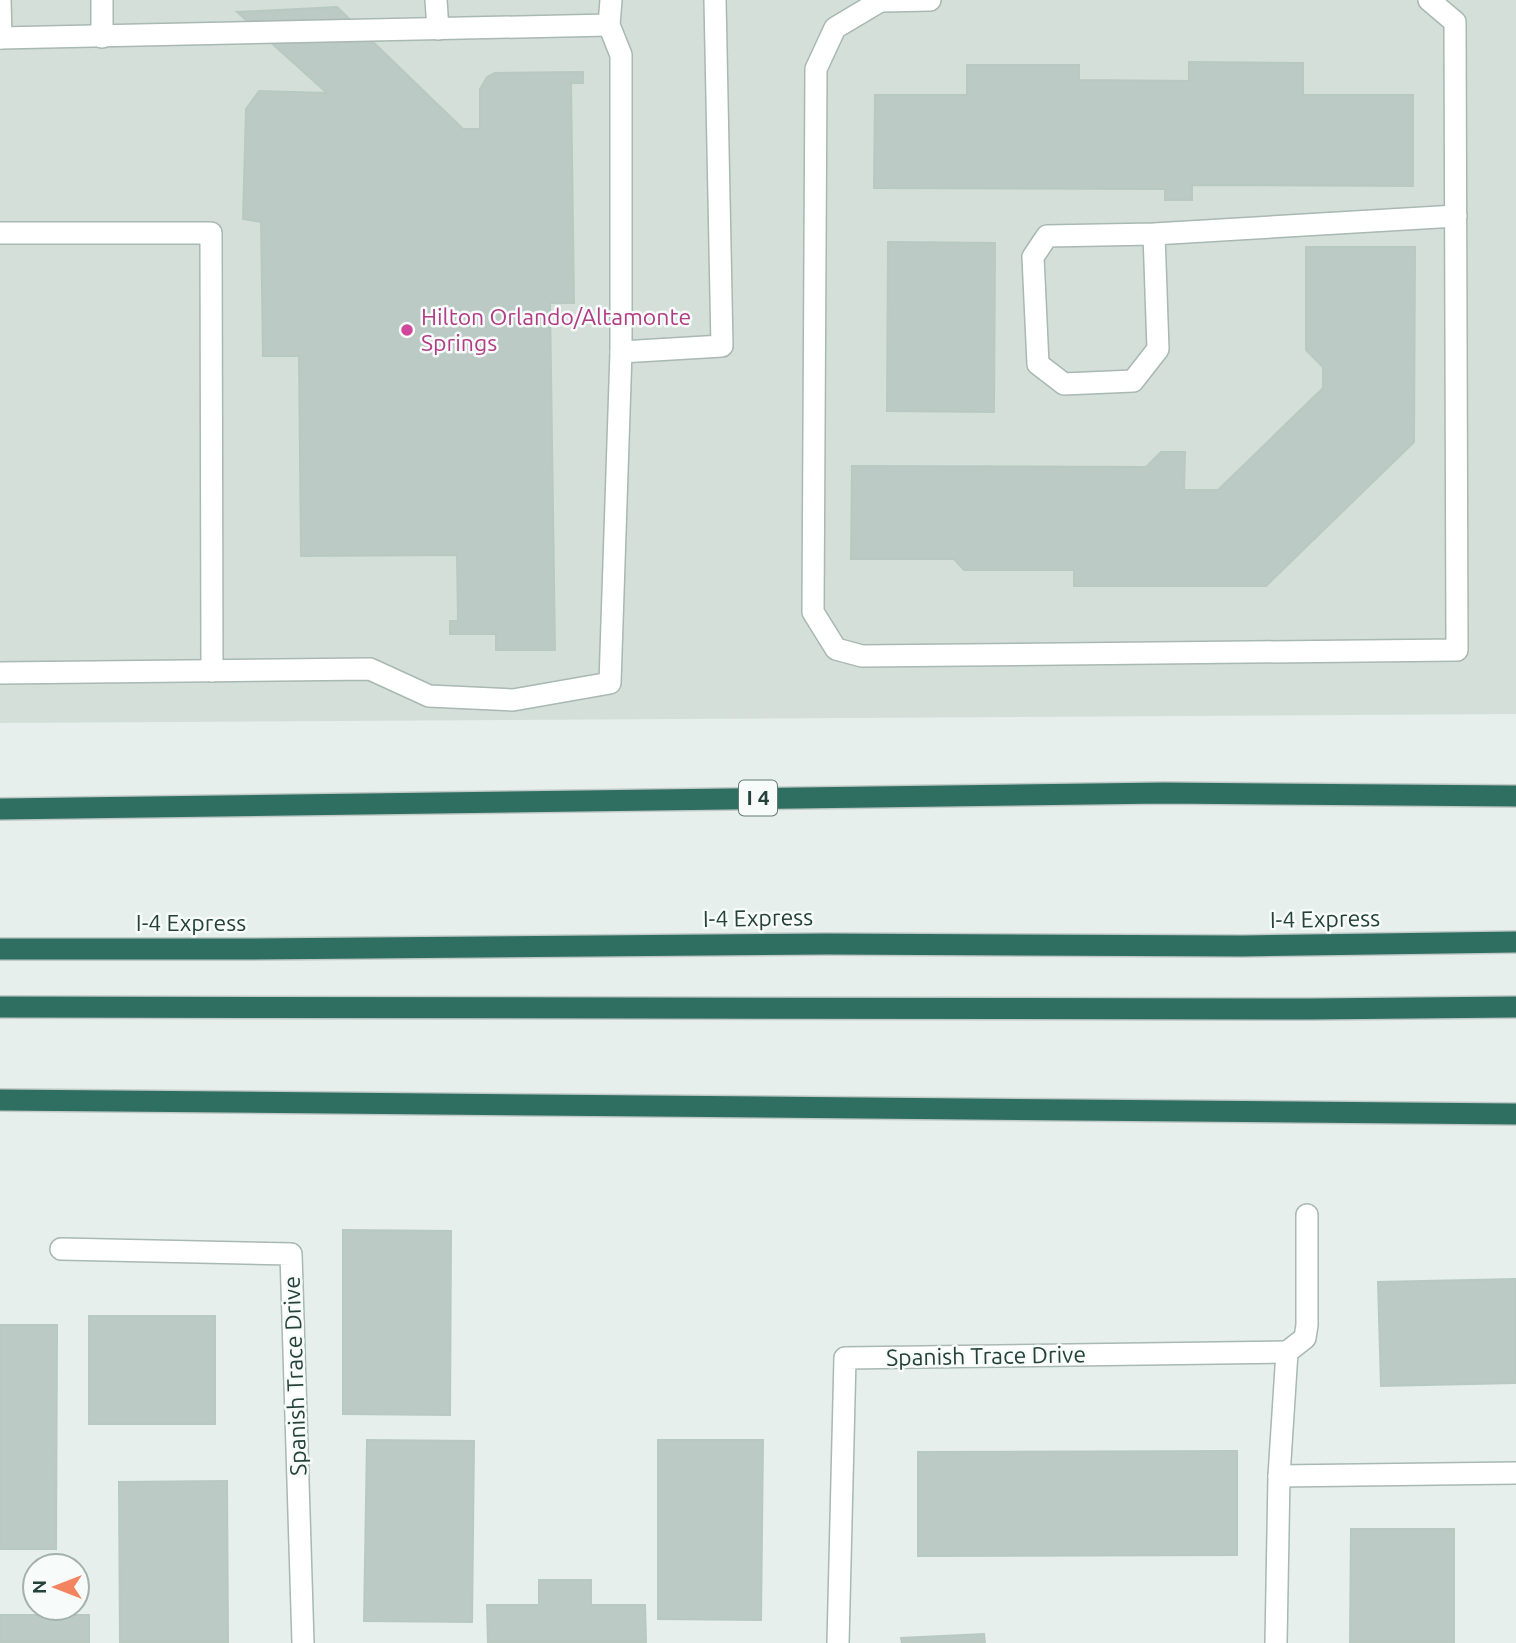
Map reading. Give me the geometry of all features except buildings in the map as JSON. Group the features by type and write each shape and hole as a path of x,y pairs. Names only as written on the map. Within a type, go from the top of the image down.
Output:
{"highway":[{"name":"I 4","path":"0,809 1164,793 1516,796"},
{"name":"I-4 Express","path":"0,949 812,944 1243,946 1516,942"},
{"path":"0,1007 1516,1007"},
{"path":"0,1100 1516,1114"}],"street":[{"path":"0,0 0,38 609,25"},
{"path":"102,0 102,37"},
{"path":"436,0 438,29"},
{"path":"0,673 370,669 429,696 513,700 610,683 621,352 621,55 609,25 611,0"},
{"path":"621,352 722,346 715,0"},
{"path":"930,0 882,0 835,28 816,69 813,612 836,649 862,656 1457,650 1455,22 1429,0"},
{"path":"1154,234 1158,349 1133,381 1064,384 1038,364 1033,257 1047,236 1154,234 1456,216"},
{"path":"0,233 211,233 212,671"},
{"path":"1276,1643 1279,1476 1287,1352 1305,1338 1307,1325 1307,1215"},
{"name":"Spanish Trace Drive","path":"61,1249 291,1254 303,1643"},
{"name":"Spanish Trace Drive","path":"838,1643 845,1358 1287,1352"},
{"path":"1279,1476 1516,1473"}],"shaded area":[{"path":"0,0 1516,0 1516,714 0,723"}],"place":[{"name":"Hilton Orlando/Altamonte Springs","path":"407,330"}]}
